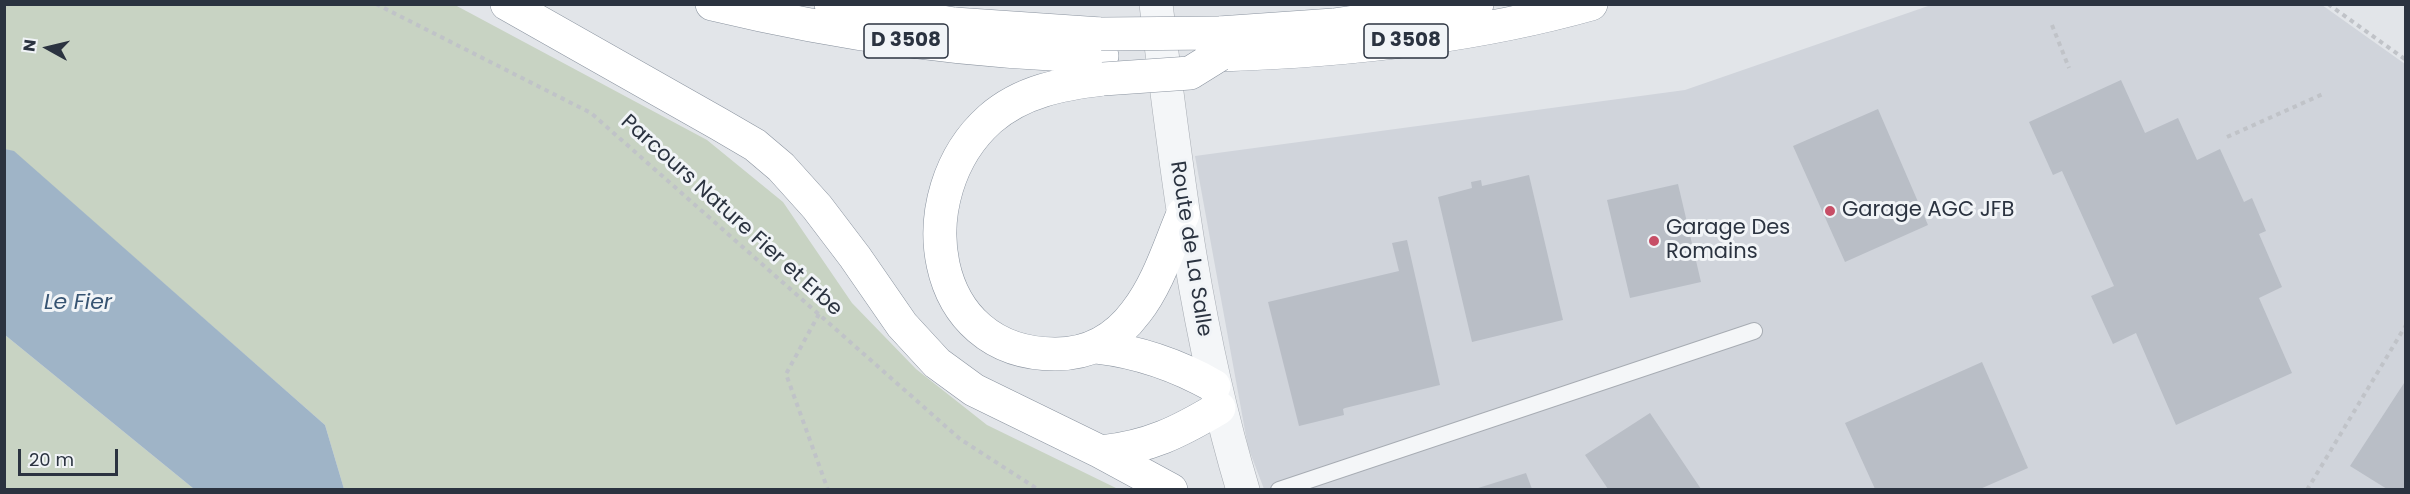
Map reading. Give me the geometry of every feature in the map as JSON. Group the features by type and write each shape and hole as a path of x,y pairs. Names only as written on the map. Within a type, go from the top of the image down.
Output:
{"highway":[{"path":"507,4 755,145 781,167 817,207 902,325 937,363 974,390 1171,489"},
{"name":"D 3508","path":"712,4 830,30 949,47 1036,54 1102,56 1219,44 1477,4"},
{"name":"D 3508","path":"831,4 954,24 1102,56"},
{"name":"D 3508","path":"1219,44 1309,52 1414,40 1498,26 1591,4"},
{"path":"1101,452 1150,444 1172,435 1217,397 1184,369 1157,359 1122,350 1098,347 1068,354 1041,354 1014,349 982,330 957,303 942,271 939,227 942,206 950,182 974,138 989,120 1022,98 1044,89 1102,56"},
{"path":"1098,347 1119,331 1136,313 1152,288 1183,214"}],"street":[{"name":"Route de La Salle","path":"1156,4 1183,214 1217,397 1243,489"}],"lane":[{"path":"1279,489 1754,332"}],"path":[{"name":"Parcours Nature Fier et Erbe","path":"376,4 591,113 960,439 1040,489"},
{"path":"2328,4 2406,60"},
{"path":"2052,25 2069,68"},
{"path":"2227,137 2323,94"},
{"path":"819,314 786,374 828,489"},
{"path":"2307,489 2406,325"}],"shaded area":[{"path":"1931,5 2322,5 2405,64 2405,489 1264,489 1248,447 1195,156 1685,90"}],"green space":[{"path":"5,5 455,5 707,140 783,202 852,303 916,369 987,425 1118,489 344,489 325,425 14,152 5,149"},
{"path":"5,335 194,489 5,489"}],"water":[{"name":"Le Fier","path":"5,149 14,151 325,425 344,489 194,489 5,335"}],"building":[{"path":"2121,80 2145,133 2178,118 2197,160 2220,149 2244,202 2252,198 2266,231 2259,234 2282,287 2259,298 2292,373 2176,425 2136,333 2113,344 2091,296 2114,286 2062,171 2053,175 2029,122"},
{"path":"1878,109 1928,225 1845,262 1793,146"},
{"path":"1529,175 1563,320 1472,342 1438,197 1472,188 1471,182 1481,180 1482,186"},
{"name":"Garage Des Romains","path":"1678,184 1701,282 1630,298 1607,200"},
{"path":"1407,240 1440,385 1345,408 1343,409 1344,415 1299,426 1268,302 1399,271 1392,243"},
{"path":"1982,362 2028,468 1980,489 1875,489 1845,423"},
{"path":"2406,380 2406,489 2387,489 2350,466"},
{"path":"1650,413 1701,489 1608,489 1585,455"},
{"path":"1526,473 1532,489 1475,489"}],"place":[{"name":"Garage AGC JFB","path":"1830,211"},
{"name":"Garage Des Romains","path":"1654,241"}]}
